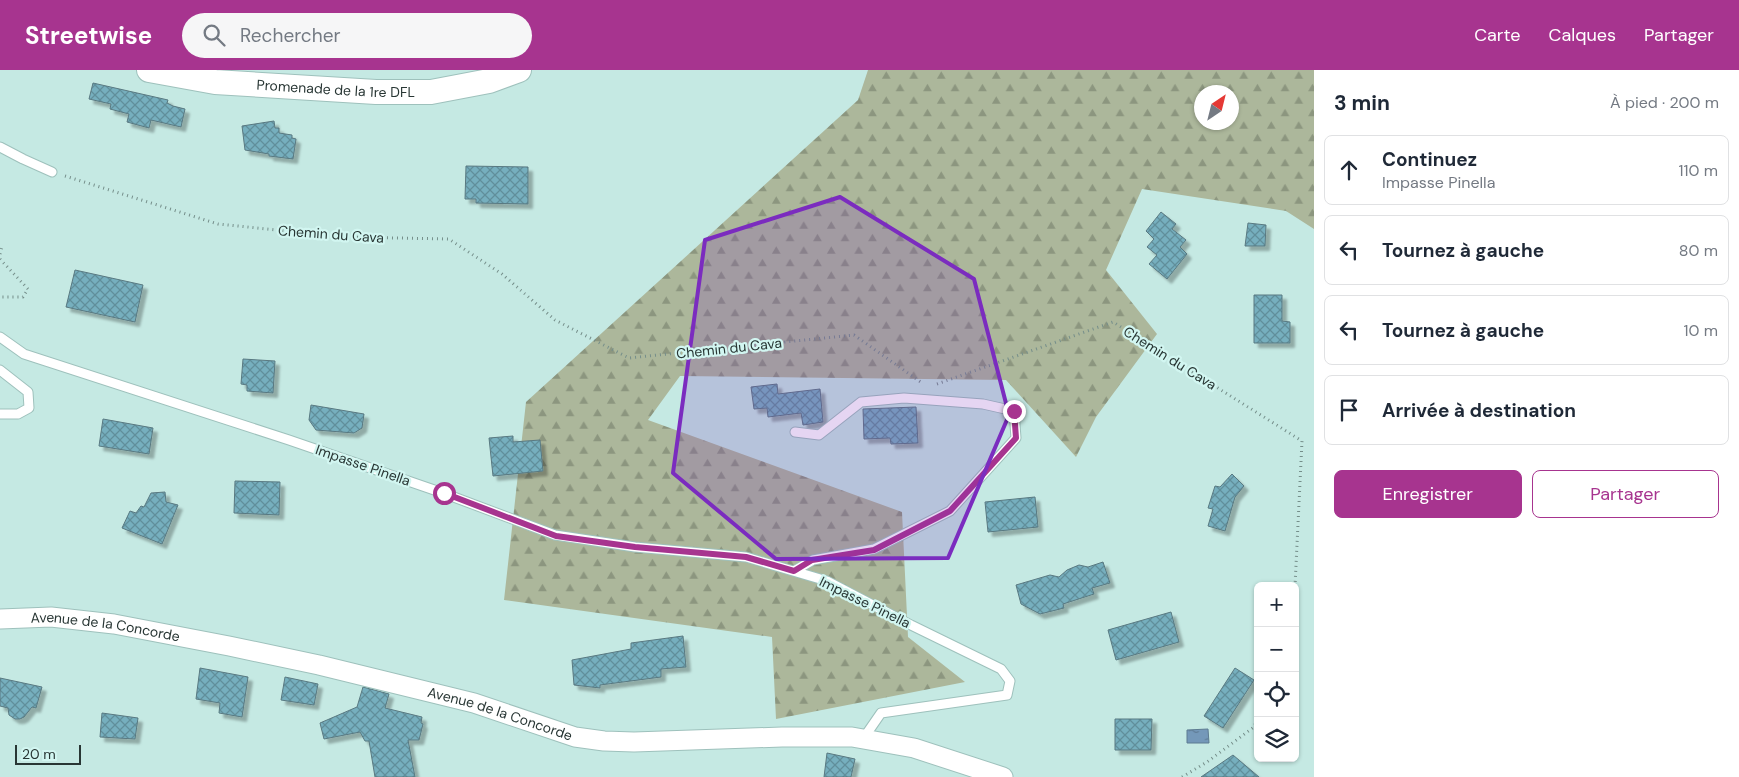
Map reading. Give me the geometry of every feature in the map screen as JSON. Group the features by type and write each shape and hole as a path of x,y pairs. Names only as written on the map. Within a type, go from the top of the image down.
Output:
{"street":[{"name":"Promenade de la 1re DFL","path":"149,70 215,82 376,92 431,92 489,81 519,70"},
{"name":"Avenue de la Concorde","path":"0,618 51,616 114,624 229,646 320,665 474,703 575,737 604,741 634,742 782,737 852,737 914,748 1003,777"}],"lane":[{"path":"0,147 52,172"},
{"name":"Impasse Pinella","path":"0,337 24,354 298,443 444,493 556,536 635,547 746,557 827,581 911,625 1002,669 1010,681 1007,695 881,713 863,739"},
{"path":"0,370 28,392 29,408 18,414 0,414"},
{"path":"794,571 812,560 874,550 950,511 1016,438 1014,411 983,404 904,398 861,402 819,435 795,432"}],"path":[{"name":"Chemin du Cava","path":"52,172 218,224 345,237 450,239 502,274 556,320 629,358 854,335 928,387 1113,322 1302,441 1295,582"},
{"path":"0,254 2,247"},
{"path":"0,259 28,288 23,297 0,297"},
{"path":"1182,777 1207,762 1254,727"}],"highlighted area":[{"path":"840,197 974,279 1009,415 948,558 776,559 673,473 705,240"}],"green space":[{"path":"868,70 1314,70 1314,229 1286,211 1142,189 1106,270 1157,334 1096,417 1076,457 1006,380 680,376 648,420 902,512 908,637 965,682 776,719 772,637 504,600 526,402 858,100"}],"water":[{"path":"1208,729 1209,743 1187,743 1187,730"}],"building":[{"path":"93,83 168,100 167,103 185,109 181,127 151,120 149,128 127,122 129,114 110,109 111,104 89,99"},
{"path":"274,121 275,128 279,128 279,133 292,135 292,138 296,139 293,159 245,150 242,126"},
{"path":"466,166 528,167 528,204 476,203 476,199 465,199"},
{"path":"1161,212 1176,224 1172,229 1186,240 1180,247 1187,254 1167,279 1149,264 1157,255 1147,247 1154,239 1146,231"},
{"path":"1248,223 1266,225 1265,246 1245,246"},
{"path":"75,270 143,285 135,322 66,307"},
{"path":"1254,295 1282,295 1282,321 1290,322 1290,343 1254,343"},
{"path":"243,359 275,361 273,393 247,391 247,385 241,384"},
{"path":"777,384 778,394 820,389 823,422 803,425 801,413 768,417 767,408 754,409 751,387"},
{"path":"311,405 364,414 362,428 354,433 316,430 309,420"},
{"path":"916,407 918,443 891,444 890,438 864,439 863,409"},
{"path":"103,419 153,428 149,454 99,446"},
{"path":"513,436 513,442 540,440 543,471 493,476 489,438"},
{"path":"1232,474 1244,486 1235,497 1225,531 1208,526 1213,509 1208,508 1215,486 1220,487"},
{"path":"235,481 280,482 279,515 234,513"},
{"path":"165,492 166,502 178,505 162,544 122,528 130,511 136,513 141,506 144,507 151,493"},
{"path":"1035,497 1038,527 988,532 985,502"},
{"path":"1103,562 1110,583 1092,588 1094,594 1063,604 1064,608 1040,614 1021,604 1016,585 1050,575 1059,577 1067,570 1079,565 1088,567"},
{"path":"1171,612 1179,642 1116,660 1108,630"},
{"path":"683,636 686,667 661,669 661,677 600,685 600,688 574,685 572,660 631,649 631,643"},
{"path":"200,668 248,677 242,717 219,713 220,703 196,699"},
{"path":"1235,668 1254,680 1223,728 1204,716"},
{"path":"285,677 318,684 314,705 281,700"},
{"path":"0,678 42,687 36,708 32,707 20,719 15,719 9,715 8,708 0,706"},
{"path":"363,687 389,694 385,708 422,717 421,723 423,724 419,740 408,740 415,777 375,777 369,741 365,741 360,732 324,739 320,723 357,707"},
{"path":"102,713 138,718 135,739 100,737"},
{"path":"1115,719 1152,719 1151,750 1115,750"},
{"path":"827,753 855,759 851,777 824,777"},
{"path":"1233,755 1259,777 1201,777"}],"route":[{"path":"444,493 556,536 635,547 746,557 794,571 812,560 874,550 950,511 1016,438 1014,411"}]}
